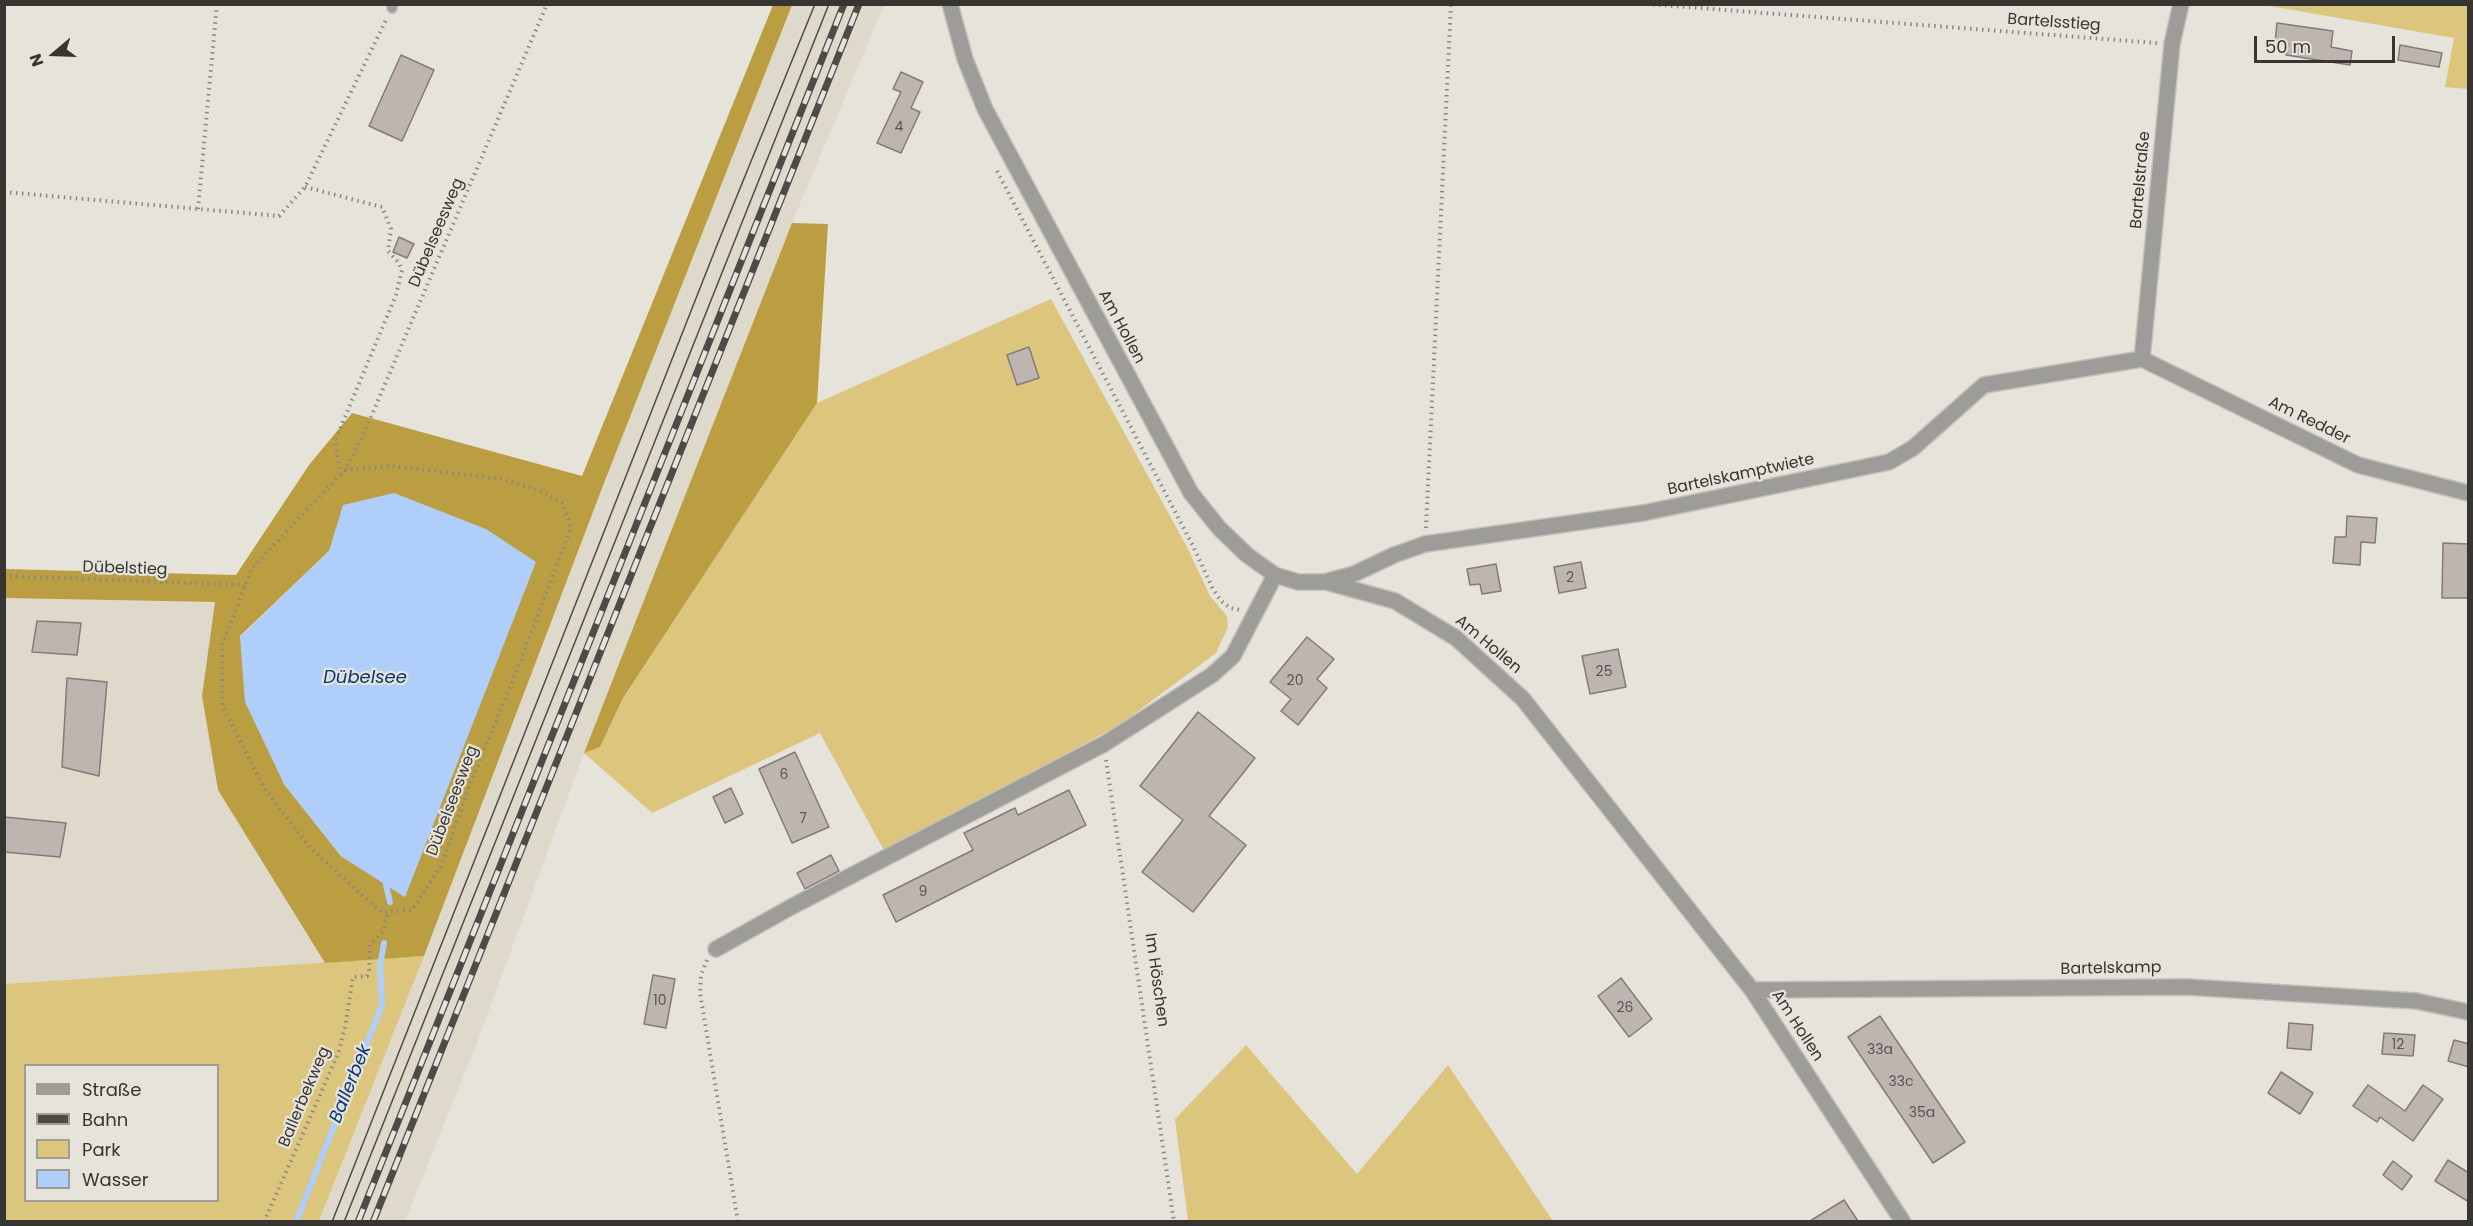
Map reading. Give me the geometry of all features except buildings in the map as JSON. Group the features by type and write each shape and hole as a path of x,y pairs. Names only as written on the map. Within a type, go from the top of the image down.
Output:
{"street":[{"name":"Am Hollen","path":"950,4 965,59 986,109 1191,493 1219,528 1247,555 1275,575 1299,582 1326,582 1395,601 1456,638 1523,699 1752,990 1903,1221"},
{"name":"Bartelstraße","path":"2142,359 2172,44 2181,4"},
{"name":"Bartelskamptwiete","path":"1326,582 1354,574 1425,543 1643,513 1889,462 1912,448 1984,385 2142,359"},
{"name":"Am Redder","path":"2142,359 2358,465 2469,493"},
{"path":"716,949 791,907 1104,744 1212,675 1233,656 1275,575"},
{"name":"Bartelskamp","path":"1752,990 2187,987 2416,1001 2469,1012"}],"path":[{"path":"198,209 217,4"},
{"name":"Dübelseesweg","path":"345,471 392,466 502,479 544,492 562,503 571,527 441,866 412,910 381,912 310,848 265,789 222,706 222,645 252,568 345,471 365,431 547,4"},
{"path":"1425,543 1451,4"},
{"name":"Bartelsstieg","path":"1647,4 2172,44"},
{"path":"4,192 279,216 306,187 393,6"},
{"path":"994,166 1213,588 1221,601 1230,608 1255,613"},
{"path":"306,187 382,207 391,229 388,251 402,270 396,295 335,441 341,475"},
{"name":"Dübelstieg","path":"4,576 245,585"},
{"name":"Im Höschen","path":"1104,744 1174,1221"},
{"name":"Ballerbekweg","path":"264,1221 338,1054 353,977 367,976 370,945 384,930 388,911"},
{"path":"716,949 706,961 701,975 700,993 738,1221"}],"shaded area":[{"path":"773,5 792,5 604,483 424,956 325,963 218,790 202,696 215,602 5,598 5,569 236,575 309,465 352,413 582,476","holes":["329,551 405,897 341,856 284,784 240,636"]},
{"path":"792,5 884,5 792,223 584,753 475,1048 405,1221 319,1222 424,956 604,483"},
{"path":"792,223 828,224 817,403 623,698 600,747 584,753"},
{"path":"5,598 215,602 202,696 218,790 325,963 5,984"}],"green space":[{"path":"2264,5 2468,5 2468,89 2445,87 2454,38"},
{"path":"1051,299 1188,549 1210,596 1227,616 1228,627 1216,653 1122,723 886,854 820,733 652,813 584,753 600,747 623,698 817,403"},
{"path":"424,956 319,1221 5,1222 5,984"},
{"path":"1246,1045 1357,1174 1448,1065 1553,1221 1188,1221 1175,1119"}],"water":[{"name":"Dübelsee","path":"394,493 486,529 536,562 405,897 341,856 284,784 245,702 240,637 329,551 343,505"}],"waterway":[{"name":"Ballerbek","path":"386,885 390,902"},
{"name":"Ballerbek","path":"296,1222 382,1005 380,966 384,943"}],"tram line":[{"path":"332,1222 717,245 815,4"},
{"path":"344,1222 829,4"}],"railway":[{"path":"358,1222 844,4"},
{"path":"373,1222 859,4"}]}
